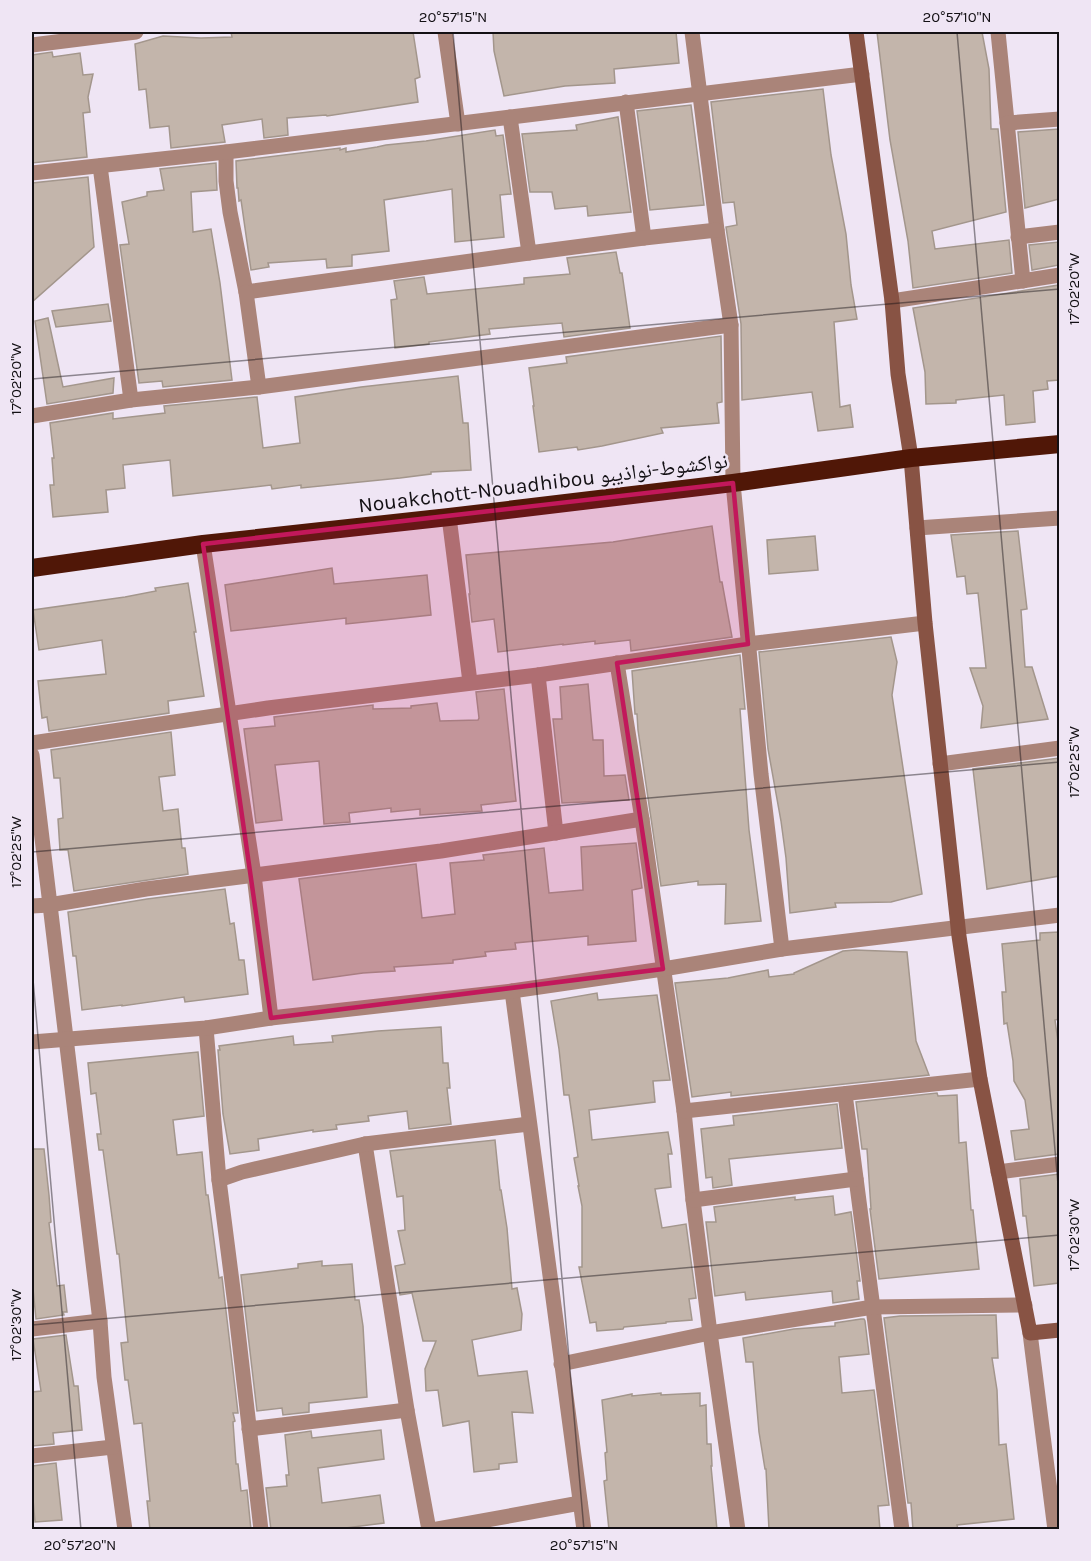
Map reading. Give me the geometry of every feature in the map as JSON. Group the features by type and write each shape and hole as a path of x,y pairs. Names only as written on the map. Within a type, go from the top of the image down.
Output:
{"highway":[{"name":"Nouakchott-Nouadhibou نواكشوط-نواذيبو","path":"32,568 203,544 733,483 911,458 1059,444"}],"street":[{"path":"32,45 85,35 136,32"},
{"path":"445,32 458,124"},
{"path":"692,32 731,325 733,483 761,774 782,949"},
{"path":"856,32 892,301 898,374 911,458 925,623 958,928 980,1079 1025,1305 1053,1472 1055,1530"},
{"path":"998,32 1023,281"},
{"path":"32,173 226,152 862,74"},
{"path":"626,102 644,238"},
{"path":"510,117 529,253"},
{"path":"1007,123 1059,119"},
{"path":"226,152 226,181 230,212 246,292 259,387"},
{"path":"100,166 131,400"},
{"path":"246,292 717,230"},
{"path":"1018,237 1059,232"},
{"path":"892,301 1059,275"},
{"path":"32,416 131,400 259,387 731,325"},
{"path":"449,517 470,682"},
{"path":"917,528 1059,518"},
{"path":"203,544 254,875 271,1018"},
{"path":"32,742 268,708 538,675 748,644 925,623"},
{"path":"617,663 684,1111 710,1333 738,1530"},
{"path":"538,675 556,833"},
{"path":"940,764 1059,748"},
{"path":"32,755 100,1321 104,1377 125,1530"},
{"path":"32,906 441,851 642,819"},
{"path":"32,1042 206,1028 271,1018 512,991 782,949 1059,915"},
{"path":"512,991 584,1530"},
{"path":"206,1028 219,1180 261,1530"},
{"path":"684,1111 980,1079"},
{"path":"845,1094 902,1530"},
{"path":"219,1180 242,1172 365,1144 529,1124"},
{"path":"365,1144 407,1410 430,1530 580,1503"},
{"path":"998,1172 1059,1164"},
{"path":"693,1200 856,1179"},
{"path":"561,1364 710,1333 873,1307 1025,1305"},
{"path":"32,1329 100,1321"},
{"path":"1029,1333 1059,1330"},
{"path":"249,1429 407,1410"},
{"path":"32,1456 113,1447"}],"highlighted area":[{"path":"733,483 748,644 617,663 663,969 271,1018 203,544"}],"building":[{"path":"231,32 413,32 420,77 415,79 418,102 327,116 287,118 288,135 264,138 262,119 222,125 225,142 171,148 169,126 150,128 146,89 139,90 135,44 163,36 232,37"},
{"path":"493,32 676,32 679,63 614,69 615,83 565,86 504,96 494,51"},
{"path":"877,32 982,32 989,69 991,129 998,129 1006,212 932,231 935,249 1009,240 1012,273 913,288 908,241 890,140"},
{"path":"52,52 53,57 80,53 83,75 93,74 88,97 90,112 83,113 87,157 32,163 32,55"},
{"path":"823,89 857,319 834,322 840,407 850,405 853,427 818,431 812,392 742,400 741,324 726,227 737,225 734,202 723,203 711,102"},
{"path":"691,105 704,205 650,210 637,111"},
{"path":"618,117 631,212 588,216 587,206 555,209 552,192 530,192 522,134 577,130 576,125"},
{"path":"1059,129 1059,199 1025,208 1018,132"},
{"path":"495,130 496,136 503,135 511,194 500,195 504,237 455,242 452,189 384,200 389,251 352,255 352,266 327,268 326,259 268,263 269,267 251,270 241,200 239,201 237,188 236,161 340,148 340,150 346,148 346,152"},
{"path":"216,163 217,190 191,192 193,232 211,229 232,380 163,387 162,381 139,383 120,245 129,244 122,202 147,196 147,192 164,190 160,169"},
{"path":"88,177 94,247 32,302 32,183"},
{"path":"1059,242 1059,265 1032,270 1029,245"},
{"path":"616,252 620,273 622,273 630,328 564,337 562,323 512,327 489,329 490,334 395,348 391,300 397,299 394,281 424,277 427,294 524,284 524,278 570,274 567,258"},
{"path":"1059,285 1059,380 1047,381 1048,389 1033,391 1035,422 1006,425 1004,395 956,400 956,403 926,404 925,372 913,308"},
{"path":"108,304 111,321 56,327 52,311"},
{"path":"48,318 63,387 114,378 113,393 47,404 35,321"},
{"path":"721,336 722,402 717,403 719,423 661,428 663,433 602,446 539,452 529,368 567,363 566,357"},
{"path":"458,376 463,423 468,423 471,470 431,472 431,474 400,478 301,488 301,485 272,489 271,485 173,496 170,460 123,465 125,488 106,490 108,512 53,517 50,485 54,485 52,458 54,458 50,423 113,413 113,419 165,413 164,406 257,397 263,448 300,443 295,397"},
{"path":"712,526 720,582 722,582 732,637 631,651 630,640 595,644 595,641 498,652 494,619 472,622 466,555 613,542"},
{"path":"1018,531 1027,609 1021,610 1025,667 1032,667 1048,719 981,728 983,706 970,668 986,668 978,593 967,594 965,576 957,577 951,535"},
{"path":"815,536 818,570 769,574 767,540"},
{"path":"332,568 334,584 427,575 431,615 346,624 346,618 231,631 225,585"},
{"path":"188,583 204,696 168,701 169,713 49,731 47,717 42,718 38,681 106,674 102,640 39,650 33,610 125,597 156,591 155,588"},
{"path":"891,637 897,662 892,695 922,894 891,902 835,903 836,907 790,913 786,858 768,749 759,652"},
{"path":"740,655 745,709 740,709 749,830 761,921 725,924 726,884 698,885 698,881 661,886 637,714 635,714 632,671"},
{"path":"588,684 593,740 603,740 604,776 625,775 629,800 562,803 553,719 562,719 560,687"},
{"path":"504,689 516,801 481,805 482,811 420,815 420,809 391,812 391,808 349,813 350,822 324,824 319,761 275,765 282,820 256,823 244,729 275,726 274,717 373,705 373,709 411,708 411,706 437,703 440,721 478,720 476,692"},
{"path":"171,732 175,775 159,777 163,811 178,809 182,848 185,848 188,874 74,891 68,850 60,850 58,819 63,818 60,778 54,778 51,750"},
{"path":"1059,758 1059,876 987,889 973,769"},
{"path":"636,843 642,888 632,890 636,941 588,945 588,936 515,943 516,949 485,952 486,956 453,960 453,963 394,967 395,971 313,980 299,879 416,864 422,918 455,914 450,863 484,860 483,855 544,848 549,893 583,890 581,847"},
{"path":"225,889 230,924 234,923 239,960 244,960 248,994 185,1002 184,997 82,1010 68,912"},
{"path":"1059,932 1059,1019 1055,1020 1059,1049 1059,1154 1015,1160 1011,1131 1029,1129 1025,1100 1014,1081 1007,1023 1004,1024 1002,992 1006,992 1002,944 1040,940 1040,933"},
{"path":"843,951 907,952 916,1041 929,1075 731,1096 731,1092 692,1097 675,983 728,978 768,970 769,977 794,974"},
{"path":"597,993 598,1000 657,995 670,1080 653,1081 655,1102 589,1110 592,1140 668,1132 672,1154 668,1154 671,1187 655,1189 662,1228 686,1224 696,1298 689,1299 692,1320 597,1331 596,1322 590,1323 579,1267 582,1267 582,1206 574,1158 578,1157 569,1095 564,1095 551,1001"},
{"path":"441,1027 443,1063 448,1063 450,1088 447,1088 451,1124 409,1129 407,1111 368,1116 369,1121 336,1125 337,1129 313,1132 313,1130 258,1139 259,1150 230,1154 223,1114 219,1046 293,1036 294,1045 333,1042 332,1036"},
{"path":"198,1052 204,1116 173,1120 177,1155 202,1152 219,1278 222,1277 238,1413 233,1413 236,1464 238,1464 241,1491 247,1490 251,1530 150,1530 147,1501 150,1501 142,1423 134,1424 128,1380 125,1380 121,1343 128,1342 119,1254 117,1254 103,1150 99,1150 97,1134 101,1134 96,1093 91,1094 88,1063"},
{"path":"937,1093 938,1096 957,1095 959,1143 966,1142 971,1210 973,1210 979,1269 879,1279 870,1209 867,1149 862,1149 856,1102"},
{"path":"837,1104 842,1148 729,1159 732,1185 713,1188 712,1177 706,1178 701,1129 734,1125 733,1116"},
{"path":"495,1140 500,1190 507,1228 512,1289 517,1288 522,1314 521,1330 472,1340 478,1376 527,1371 533,1413 512,1412 517,1462 499,1464 499,1469 474,1472 469,1421 443,1426 438,1390 426,1391 425,1369 436,1341 423,1341 412,1293 400,1295 395,1266 405,1264 398,1231 405,1230 403,1196 397,1197 390,1151"},
{"path":"32,1149 44,1149 51,1222 49,1223 57,1286 64,1285 67,1312 63,1312 64,1315 36,1319 32,1279"},
{"path":"1059,1174 1059,1283 1034,1286 1026,1216 1023,1216 1020,1179"},
{"path":"833,1196 835,1215 851,1212 860,1281 857,1281 859,1299 833,1303 832,1291 746,1300 745,1292 715,1296 706,1222 716,1222 714,1207 795,1197 795,1200"},
{"path":"322,1261 322,1266 352,1264 355,1300 359,1300 363,1326 367,1397 309,1403 309,1412 283,1415 282,1408 257,1411 241,1275 298,1268 298,1264"},
{"path":"996,1315 998,1358 992,1358 997,1390 999,1445 1006,1444 1014,1519 957,1525 958,1530 913,1530 884,1318"},
{"path":"864,1319 869,1354 839,1357 842,1393 874,1390 889,1505 878,1506 880,1530 769,1530 766,1469 759,1432 753,1362 746,1362 743,1338 794,1329 835,1326 835,1323"},
{"path":"66,1335 74,1386 78,1386 82,1430 53,1433 54,1444 32,1446 32,1392 41,1391 33,1339"},
{"path":"661,1393 661,1395 700,1393 700,1406 706,1405 707,1444 711,1444 717,1530 609,1530 604,1481 607,1480 605,1453 607,1452 602,1400 632,1394 632,1396"},
{"path":"381,1430 384,1459 318,1468 322,1503 380,1495 384,1523 330,1530 271,1530 266,1488 287,1486 286,1475 289,1475 285,1435 311,1431 312,1438"},
{"path":"56,1463 62,1520 35,1522 32,1466"}]}
